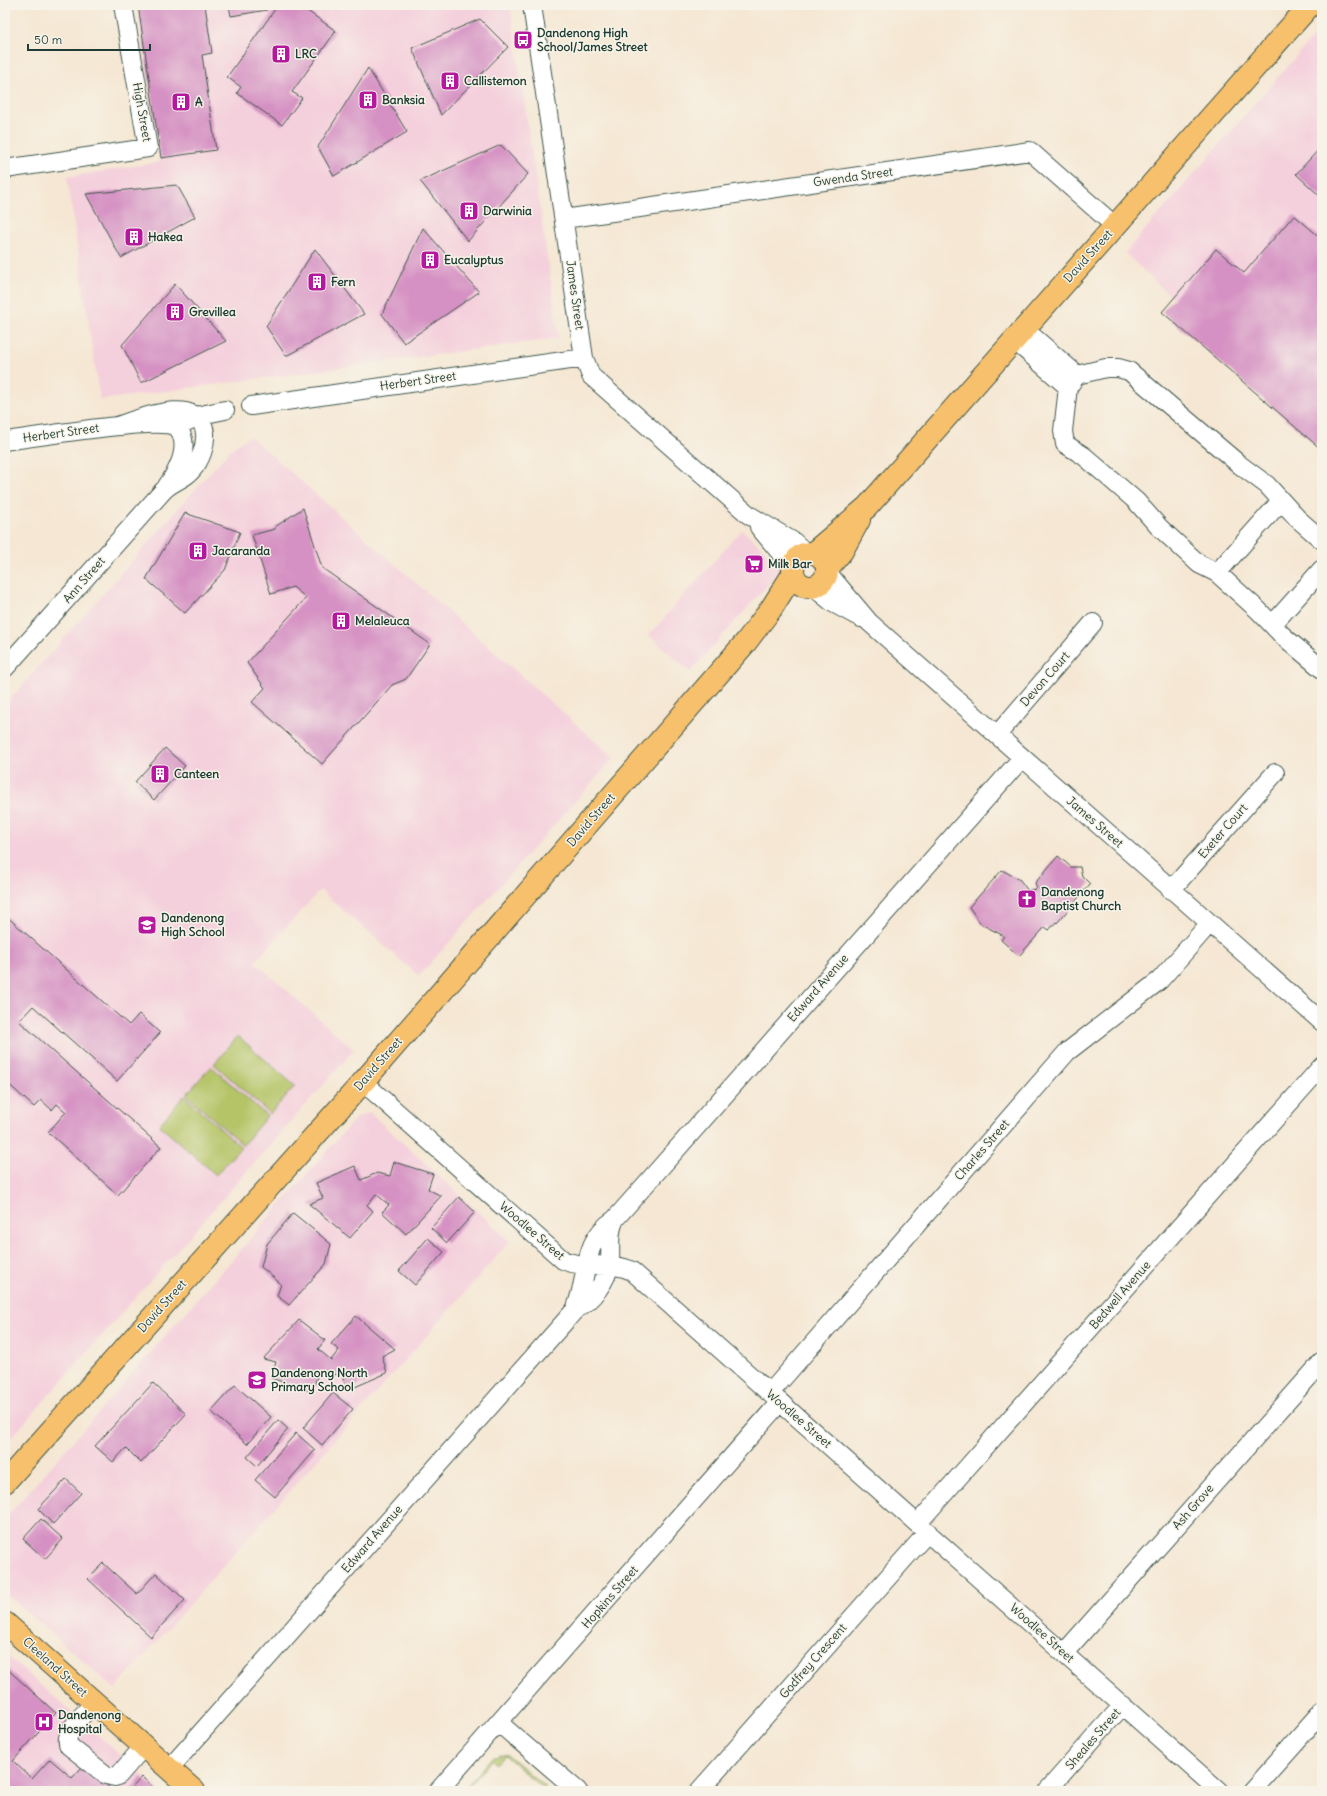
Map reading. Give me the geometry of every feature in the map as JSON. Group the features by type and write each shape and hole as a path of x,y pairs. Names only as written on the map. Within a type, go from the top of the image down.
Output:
{"main road":[{"name":"David Street","path":"5,1482 363,1082 746,642 1310,5"},
{"name":"Cleeland Street","path":"5,1623 194,1791"}],"street":[{"name":"High Street","path":"5,169 148,148 123,5"},
{"name":"James Street","path":"532,5 584,358 591,376 749,514 810,570 1171,890 1319,1012"},
{"name":"Gwenda Street","path":"564,219 1030,151 1115,226"},
{"path":"1019,334 1073,381"},
{"name":"Herbert Street","path":"251,406 584,358"},
{"path":"1073,381 1106,368 1118,368 1129,371 1240,465 1261,480 1322,540"},
{"path":"1073,381 1063,431 1065,444 1084,456 1136,501 1159,527 1199,564 1217,573 1283,636 1322,668"},
{"name":"Herbert Street","path":"117,426 150,416 177,411 189,412 196,416 225,410"},
{"path":"178,428 196,416"},
{"name":"Ann Street","path":"5,668 163,491 170,484 189,473 202,453 205,441 202,423 196,416"},
{"name":"Herbert Street","path":"5,441 117,426 169,425 178,428"},
{"name":"Ann Street","path":"163,491 173,476 183,452 183,440 178,428"},
{"path":"1217,573 1282,501"},
{"path":"1272,624 1322,569"},
{"name":"Devon Court","path":"997,735 1093,623"},
{"name":"Edward Avenue","path":"575,1310 594,1239 603,1226 615,1219 1022,758"},
{"name":"Exeter Court","path":"1171,890 1275,773"},
{"name":"Charles Street","path":"775,1398 1067,1052 1160,980 1210,923"},
{"name":"Bedwell Avenue","path":"923,1528 1322,1066"},
{"name":"Woodlee Street","path":"363,1082 562,1260 569,1263 624,1267 632,1271 1219,1791"},
{"name":"Edward Avenue","path":"169,1769 575,1310 593,1295 606,1276 609,1265 610,1235 615,1219"},
{"name":"Ash Grove","path":"1064,1653 1322,1362"},
{"name":"Hopkins Street","path":"438,1791 499,1723 775,1398"},
{"name":"Godfrey Crescent","path":"699,1791 923,1528"},
{"path":"94,1703 68,1733 67,1742 69,1746 106,1775 115,1777 119,1775 144,1746"},
{"name":"Sheales Street","path":"1047,1791 1122,1705"},
{"path":"1252,1791 1322,1712"},
{"path":"499,1723 578,1791"}],"shaded area":[{"path":"138,5 510,5 559,338 100,400 67,177 160,162"},
{"path":"1322,27 1322,439 1125,253"},
{"name":"Dandenong High School","path":"250,436 614,758 419,976 320,890 255,962 354,1050 5,1445 5,705 231,449"},
{"path":"742,530 784,567 690,672 649,635"},
{"name":"Dandenong North Primary School","path":"370,1113 510,1241 115,1689 5,1593 5,1519 357,1117"},
{"name":"Dandenong Hospital","path":"5,1654 161,1791 5,1791"}],"green space":[{"path":"238,1036 295,1086 270,1114 214,1064"},
{"path":"211,1066 267,1116 243,1145 186,1095"},
{"path":"184,1096 241,1147 216,1175 159,1125"},
{"path":"501,1754 508,1755 545,1787 543,1789 505,1755 496,1764 492,1760 464,1791 462,1791 492,1757"}],"building":[{"name":"A","path":"138,5 205,5 212,53 202,55 216,150 161,158"},
{"path":"229,5 266,5 267,10 231,16"},
{"name":"LRC","path":"278,5 299,5 336,31 292,92 302,98 282,125 237,93 241,87 227,77"},
{"path":"314,5 347,5 347,6 315,10"},
{"name":"Callistemon","path":"480,19 508,47 441,115 412,48"},
{"name":"Banksia","path":"368,68 407,132 334,176 318,147"},
{"name":"Darwinia","path":"501,145 528,174 468,241 420,181"},
{"path":"1322,146 1322,198 1296,174"},
{"name":"Hakea","path":"177,185 195,217 121,258 86,194"},
{"path":"1294,215 1322,239 1322,450 1162,312 1216,249 1244,273"},
{"name":"Eucalyptus","path":"423,228 479,292 404,343 382,314"},
{"name":"Fern","path":"315,249 364,314 286,356 266,326"},
{"name":"Grevillea","path":"175,284 226,341 141,383 122,345"},
{"name":"Melaleuca","path":"303,508 322,568 430,644 406,679 392,685 322,764 252,702 265,688 247,663 306,598 293,587 271,594 252,535 275,529 275,527"},
{"name":"Jacaranda","path":"185,513 240,532 225,570 185,613 146,579"},
{"name":"Canteen","path":"165,748 185,766 154,800 135,782"},
{"name":"Dandenong Baptist Church","path":"1058,856 1071,867 1080,867 1082,876 1090,884 1057,923 1056,922 1049,930 1045,927 1019,956 1001,940 1004,936 981,924 969,907 1002,870 1020,880 1028,891 1037,888 1035,883"},
{"path":"5,915 129,1025 139,1014 160,1033 117,1081 33,1006 19,1021 161,1147 118,1195 48,1132 66,1112 57,1104 52,1110 41,1100 34,1107 5,1081"},
{"path":"394,1162 433,1174 428,1189 441,1196 406,1234 382,1212 389,1205 376,1194 367,1205 373,1211 350,1238 309,1204 323,1198 316,1183 355,1166 361,1180 377,1173 390,1176"},
{"path":"459,1197 475,1212 447,1243 431,1228"},
{"path":"293,1213 331,1244 326,1264 289,1305 277,1296 281,1284 261,1267 267,1244"},
{"path":"428,1238 444,1252 415,1285 399,1271"},
{"path":"356,1316 395,1349 382,1356 387,1373 348,1390 342,1375 318,1373 312,1392 271,1378 276,1362 263,1359 299,1320 325,1340 318,1349 331,1360 339,1350 331,1344"},
{"path":"153,1383 186,1414 141,1463 126,1448 113,1462 95,1446"},
{"path":"235,1385 271,1417 247,1444 211,1411"},
{"path":"333,1393 353,1409 322,1445 303,1428"},
{"path":"278,1420 288,1429 257,1466 247,1457"},
{"path":"296,1433 315,1450 275,1497 255,1480"},
{"path":"66,1479 81,1493 53,1524 38,1509"},
{"path":"41,1519 63,1539 45,1559 23,1539"},
{"path":"103,1563 137,1594 156,1573 185,1600 151,1637 88,1579"},
{"path":"5,1667 56,1713 13,1761 32,1779 50,1759 72,1778 84,1765 113,1791 5,1791"},
{"path":"142,1777 157,1791 129,1791"}],"place":[{"name":"Dandenong High School/James Street","path":"523,40"},
{"name":"LRC","path":"281,54"},
{"name":"Callistemon","path":"450,81"},
{"name":"Banksia","path":"368,100"},
{"name":"A","path":"181,102"},
{"name":"Darwinia","path":"469,211"},
{"name":"Hakea","path":"134,237"},
{"name":"Eucalyptus","path":"430,260"},
{"name":"Fern","path":"317,282"},
{"name":"Grevillea","path":"175,312"},
{"name":"Jacaranda","path":"198,551"},
{"name":"Milk Bar","path":"754,564"},
{"name":"Melaleuca","path":"341,621"},
{"name":"Canteen","path":"160,774"},
{"name":"Dandenong Baptist Church","path":"1027,899"},
{"name":"Dandenong High School","path":"147,925"},
{"name":"Dandenong North Primary School","path":"257,1380"},
{"name":"Dandenong Hospital","path":"44,1722"}]}
